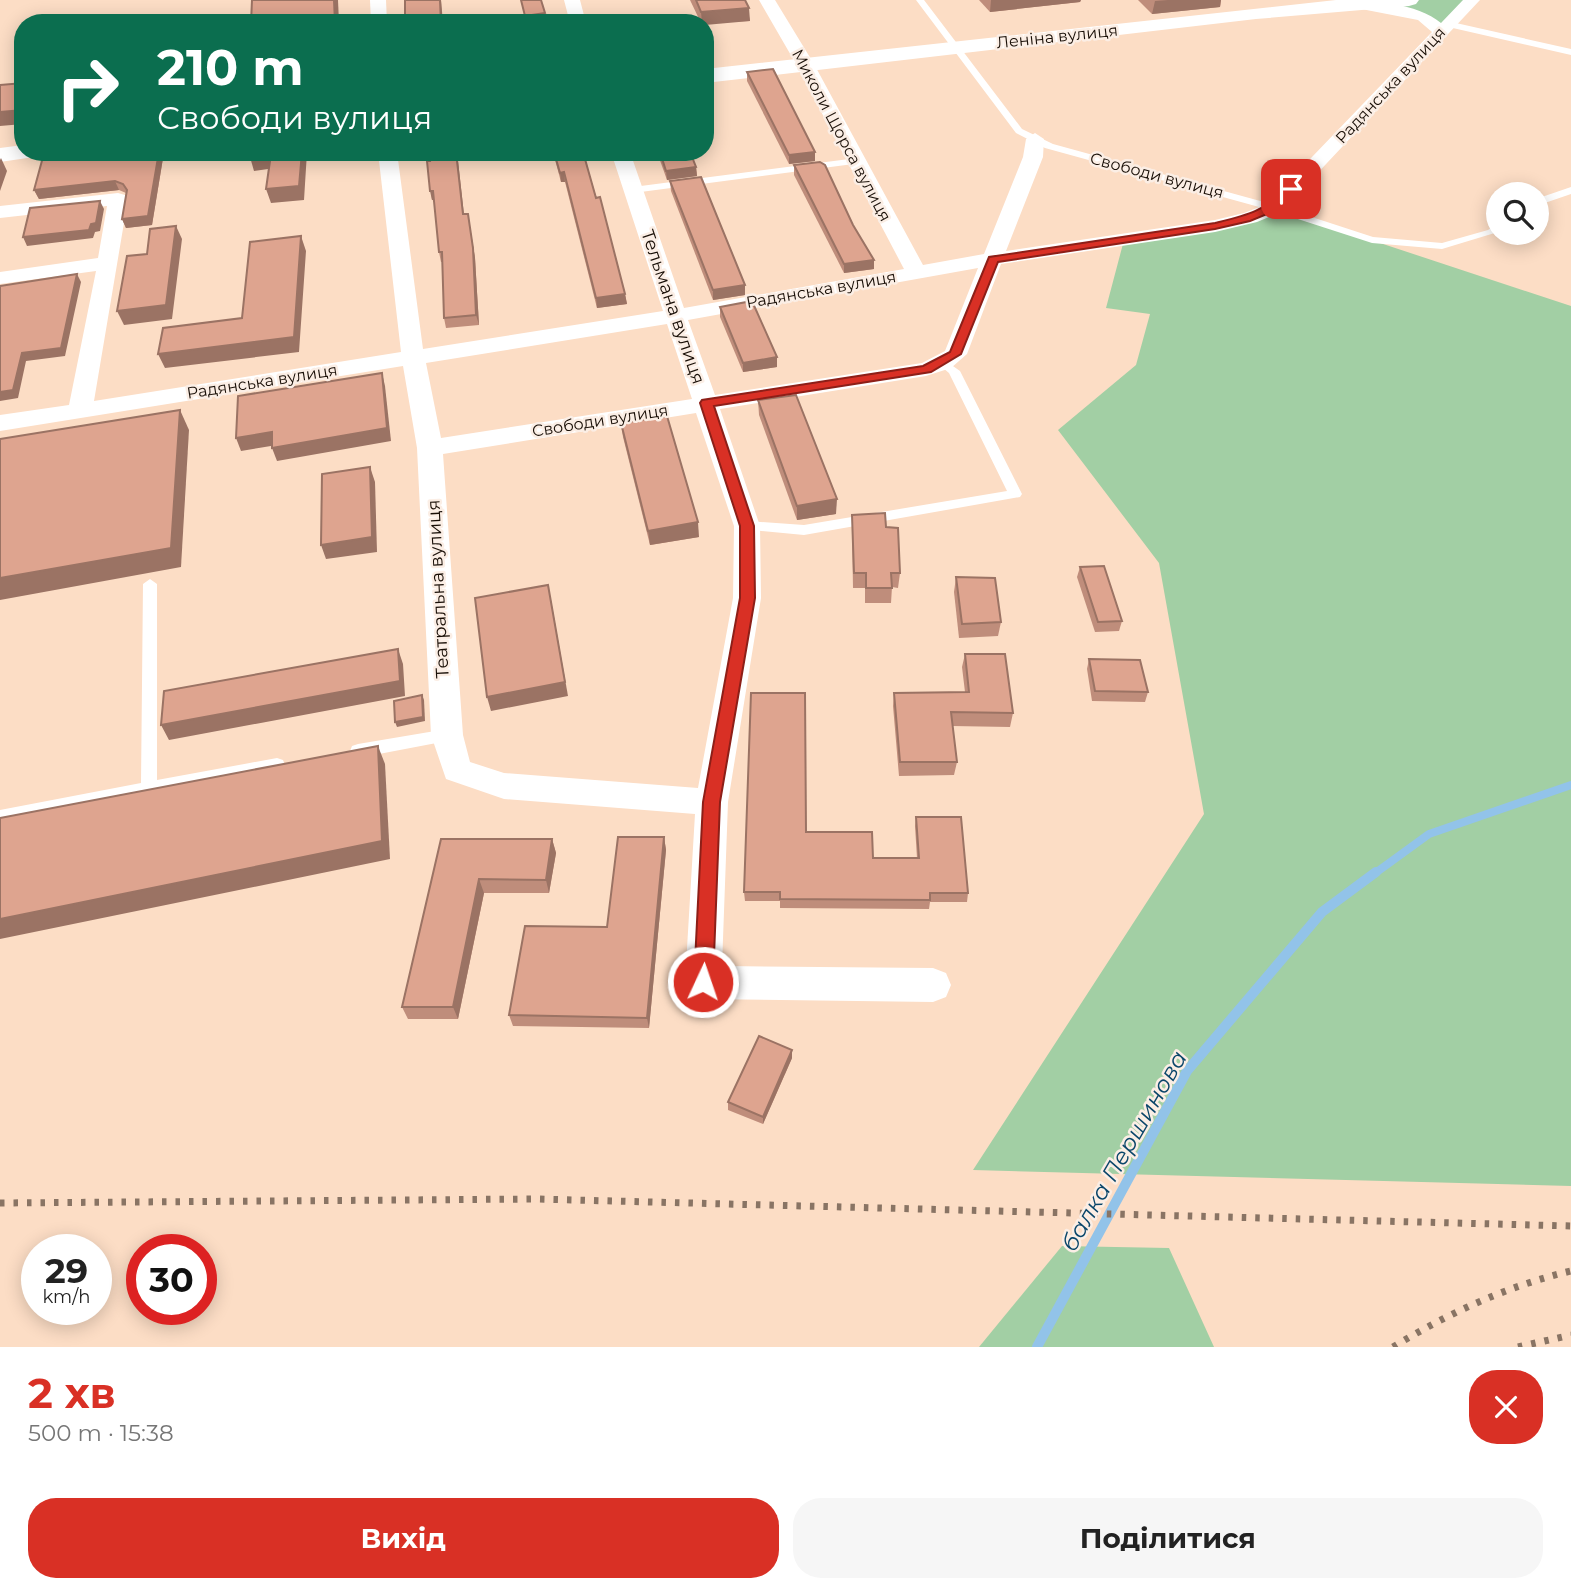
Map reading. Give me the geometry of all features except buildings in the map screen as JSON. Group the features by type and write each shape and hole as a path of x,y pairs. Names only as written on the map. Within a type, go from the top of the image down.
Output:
{"street":[{"name":"Миколи Щорса вулиця","path":"767,0 805,64 916,272"},
{"name":"Леніна вулиця","path":"714,75 1353,2 1409,0"},
{"name":"Радянська вулиця","path":"0,423 675,316 916,272 1215,226 1250,218 1274,208 1472,0"},
{"path":"1353,2 1423,16 1444,28"},
{"path":"943,362 955,354 1034,158 1035,139"},
{"name":"Театральна вулиця","path":"388,161 413,357 430,448 447,735 457,769 504,786 712,802"},
{"name":"Тельмана вулиця","path":"623,161 747,526 747,598 712,802 703,982 933,985"},
{"path":"0,212 118,199 80,410"},
{"path":"0,278 108,263"},
{"name":"Свободи вулиця","path":"430,448 926,369 943,362"}],"lane":[{"name":"Свободи вулиця","path":"920,0 1019,131 1049,146 1274,208 1372,240 1442,246 1486,234"},
{"path":"1444,28 1571,52"},
{"path":"633,190 857,161"},
{"path":"1549,198 1571,190"},
{"path":"747,526 804,530 1015,494 954,371 943,362"},
{"path":"149,788 150,584"},
{"path":"338,754 447,735"},
{"path":"0,817 298,761"}],"green space":[{"path":"1409,0 1472,0 1441,31 1434,23 1381,9"},
{"path":"1274,208 1571,306 1571,1186 973,1170 1204,814 1159,563 1058,430 1136,365 1150,314 1106,308 1124,240"},
{"path":"1062,1246 1169,1248 1214,1347 979,1347"}],"waterway":[{"name":"балка Першинова","path":"1374,874 1429,834 1571,785"},
{"name":"балка Першинова","path":"1037,1347 1187,1071 1322,912 1376,872"}],"railway":[{"path":"0,1203 536,1199 1571,1226"},
{"path":"1393,1347 1479,1302 1524,1284 1571,1271"},
{"path":"1518,1347 1571,1335"}],"route":[{"path":"703,982 712,802 747,598 747,526 707,403 926,369 955,354 993,259 1215,226 1250,218 1274,208 1291,189"}]}
